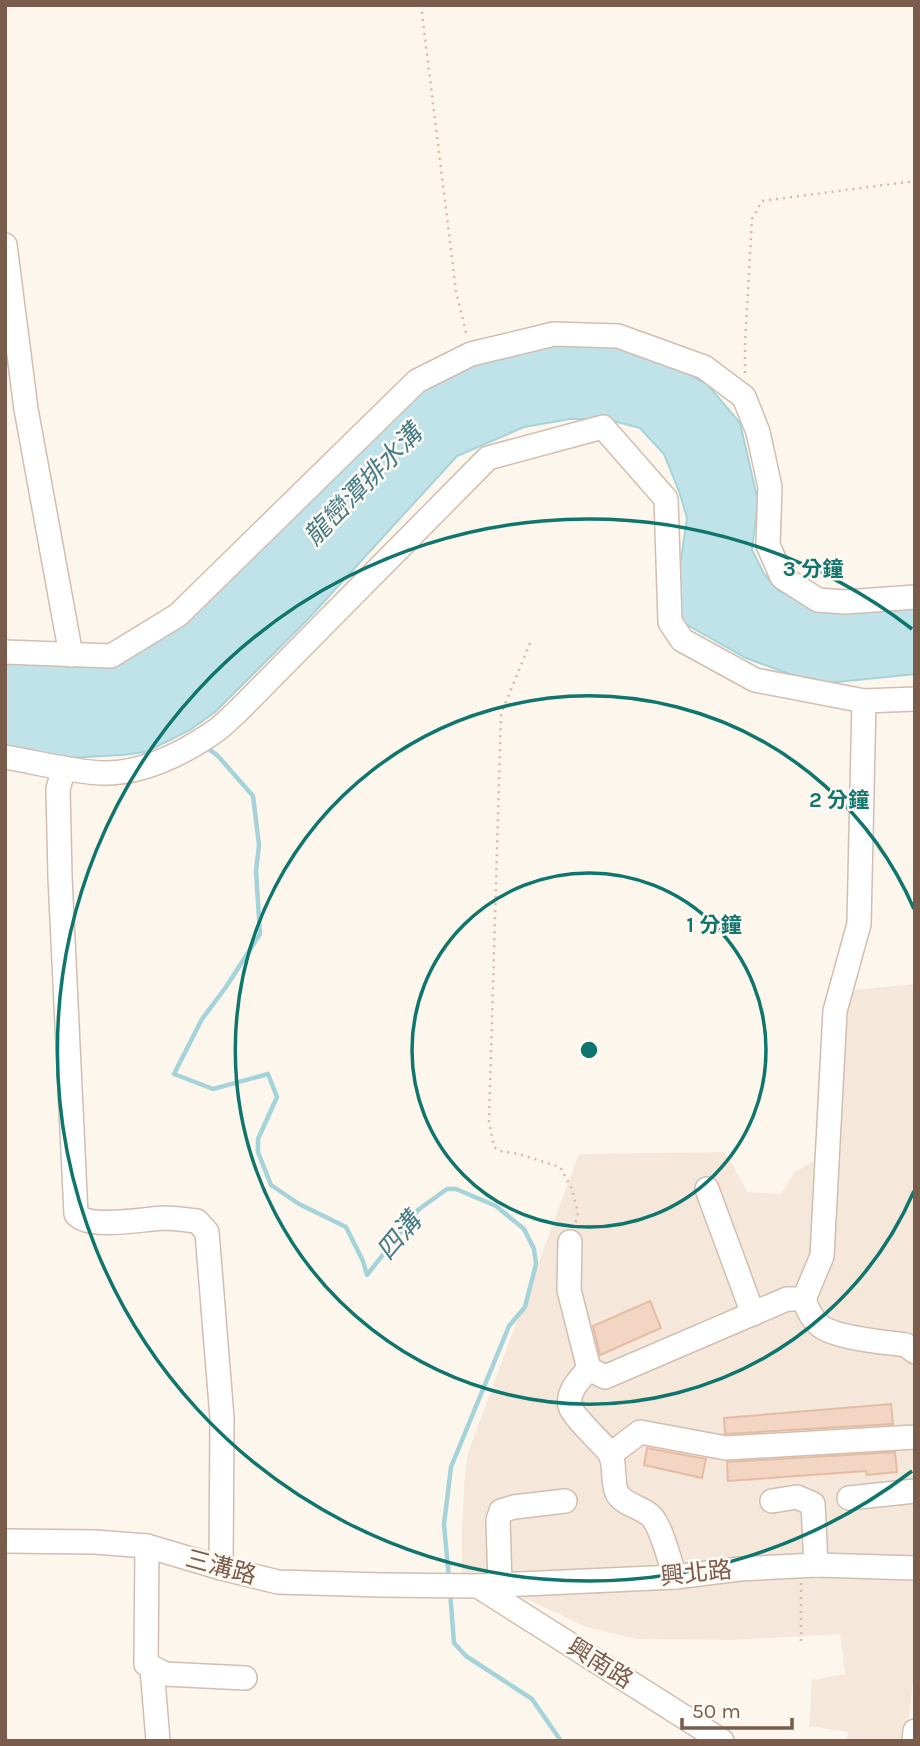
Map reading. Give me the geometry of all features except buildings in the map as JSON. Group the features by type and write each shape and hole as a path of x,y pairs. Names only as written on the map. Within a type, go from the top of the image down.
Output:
{"street":[{"path":"5,245 26,409 79,655"},
{"path":"5,652 111,656 178,615 417,381 471,354 554,334 618,336 704,367 744,397 758,432 770,487 768,545 782,577 818,600 845,602 915,597"},
{"path":"5,757 103,773 134,769 171,757 215,731 248,701 488,458 603,427 666,499 670,622 682,640 755,680 864,701 915,699"},
{"path":"864,701 859,924 835,1011 822,1256 804,1299 808,1311 818,1325 832,1333 906,1345 915,1352"},
{"path":"64,768 58,789 60,877 76,1214 80,1219 93,1222 165,1218 197,1221 207,1231 222,1418 221,1568"},
{"path":"707,1189 753,1314"},
{"path":"570,1242 569,1290 589,1369 605,1377 787,1299 804,1299"},
{"path":"589,1369 572,1391 570,1406 611,1454 617,1493 650,1515 657,1524 675,1577"},
{"path":"611,1454 640,1432 726,1448 915,1437"},
{"path":"849,1498 915,1491"},
{"path":"772,1501 797,1497 813,1504 808,1565"},
{"path":"480,1585 501,1511 565,1501"},
{"name":"三溝路","path":"5,1541 147,1546 278,1582 480,1585"},
{"path":"147,1546 146,1664 165,1674 245,1678"},
{"name":"興北路","path":"480,1585 675,1577 739,1569 808,1565 915,1568"},
{"name":"興南路","path":"480,1585 722,1741"},
{"path":"152,1668 158,1741"},
{"path":"914,1741 915,1731"}],"path":[{"path":"421,5 456,291 471,354"},
{"path":"744,397 752,219 762,201 915,180"},
{"path":"530,643 501,715 489,1121 494,1147 500,1151 560,1167 572,1189 578,1213 570,1242"},
{"path":"802,1645 808,1565"}],"shaded area":[{"path":"915,984 915,1666 906,1741 847,1741 848,1732 809,1726 812,1680 845,1674 840,1634 734,1640 638,1639 586,1627 531,1601 462,1574 465,1472 468,1453 579,1154 725,1152 748,1192 781,1194 794,1173 816,1159 853,990"}],"water":[{"name":"龍巒潭排水溝","path":"586,336 648,352 707,384 740,423 758,501 752,550 764,574 779,591 805,602 915,602 915,674 817,684 746,658 682,622 667,601 681,560 687,518 664,454 640,428 606,419 570,419 524,427 457,456 309,618 215,712 190,730 146,752 122,755 67,758 5,747 5,660 104,659 137,654 173,625 431,381 463,360"}],"waterway":[{"name":"四溝","path":"205,746 218,756 253,796 259,845 256,871 260,934 202,1019 174,1074 213,1089 268,1074 277,1097 258,1139 258,1152 271,1185 299,1204 346,1227 367,1275 418,1210 447,1189 456,1189 496,1206 524,1229 534,1249 536,1264 525,1307 509,1326 451,1467 444,1524 449,1579"},
{"name":"四溝","path":"450,1591 454,1643 466,1656 532,1699 561,1741"}]}
